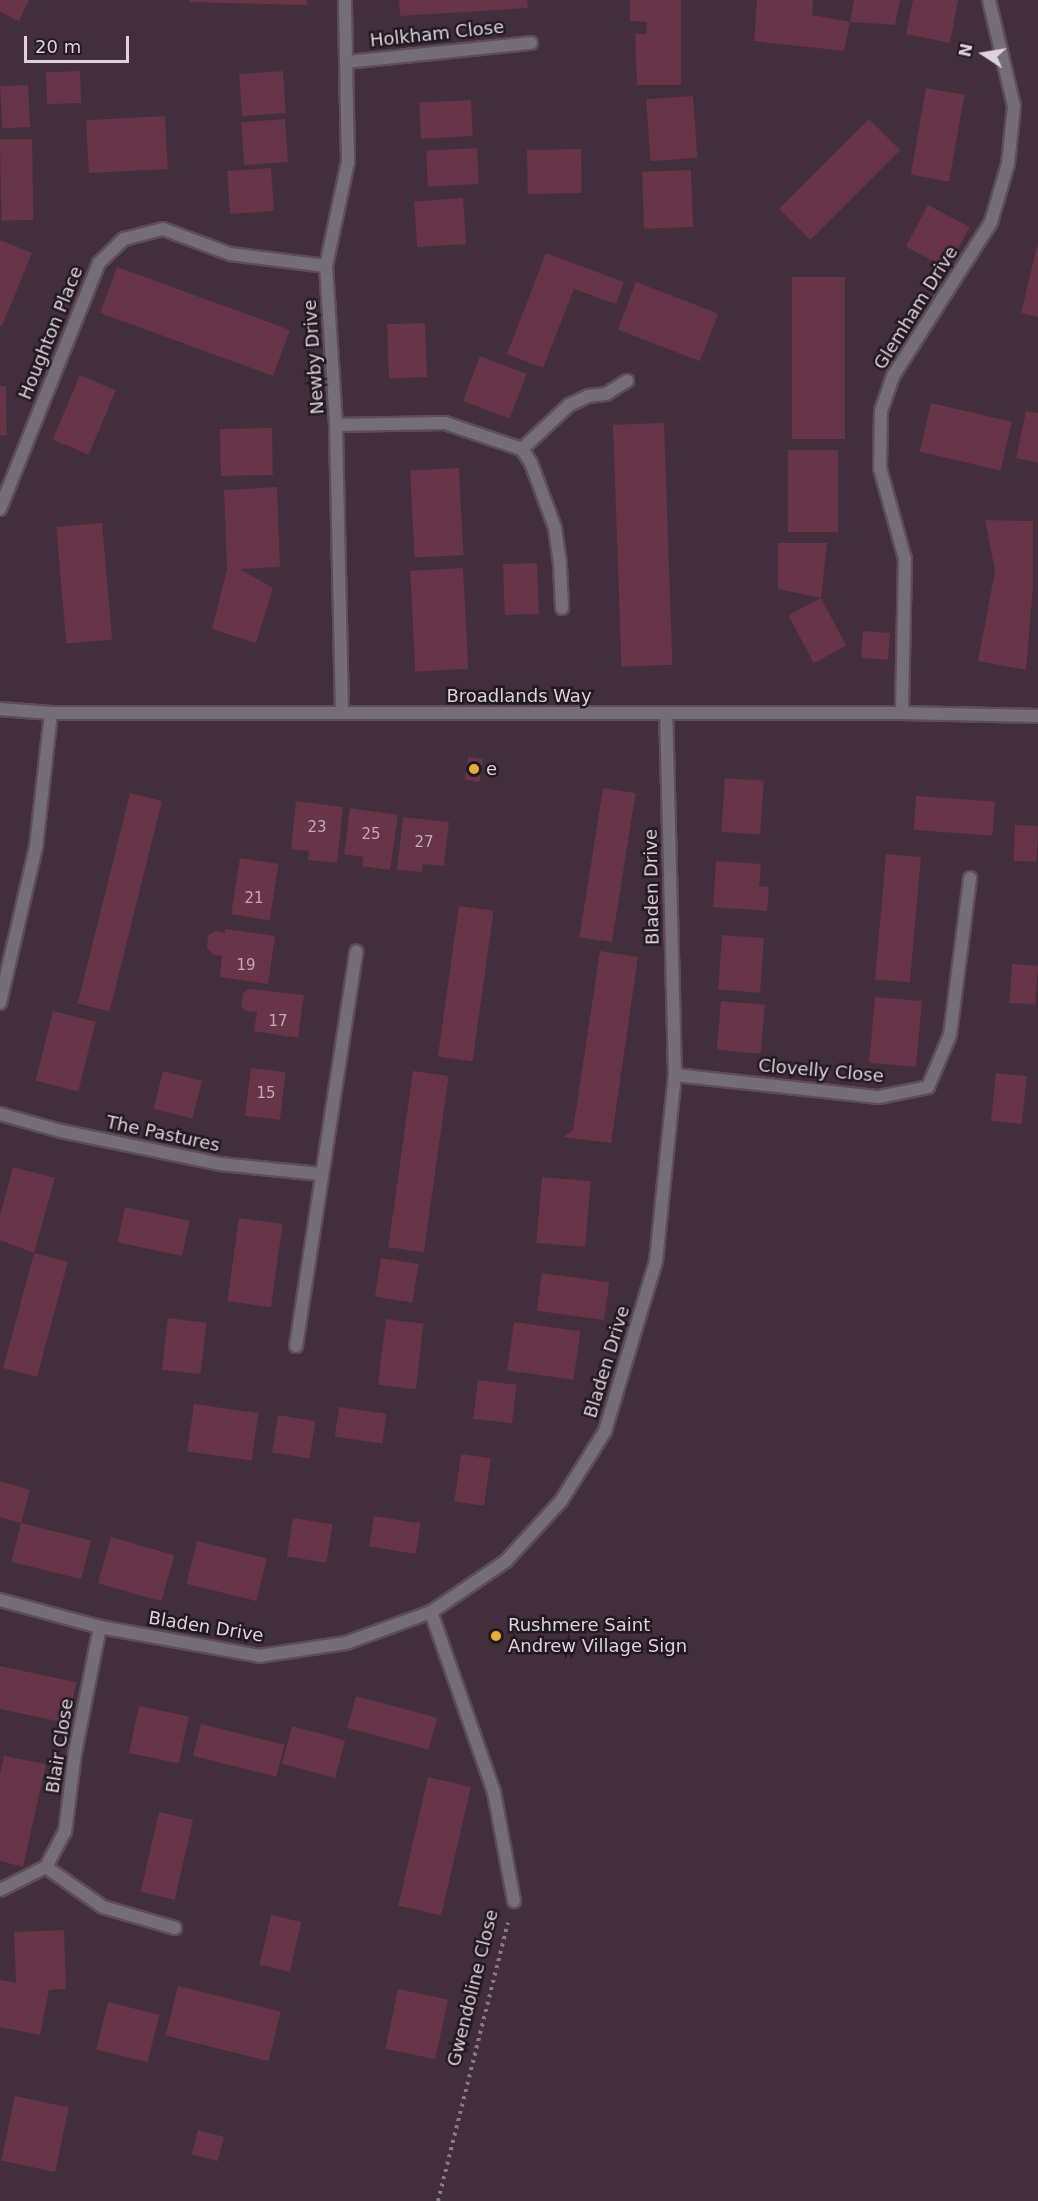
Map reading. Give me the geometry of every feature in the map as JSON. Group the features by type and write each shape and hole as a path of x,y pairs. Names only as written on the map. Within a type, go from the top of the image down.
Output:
{"street":[{"name":"Newby Drive","path":"342,713 336,424 326,266 348,162 345,0"},
{"name":"Glemham Drive","path":"902,713 905,559 880,468 881,411 893,376 991,222 1008,164 1014,106 990,0"},
{"name":"Holkham Close","path":"347,62 531,43"},
{"name":"Houghton Place","path":"0,509 99,263 124,239 163,229 230,254 326,266"},
{"path":"522,449 569,405 588,396 606,394 627,381"},
{"path":"336,424 445,423 522,449 531,463 555,528 562,608"},
{"name":"Broadlands Way","path":"0,709 51,713 902,713 1038,717"},
{"path":"0,1003 36,847 51,713"},
{"name":"Bladen Drive","path":"0,1600 100,1627 259,1656 346,1643 431,1612 506,1561 561,1502 605,1431 656,1261 675,1075 666,714"},
{"name":"Clovelly Close","path":"675,1075 879,1097 928,1087 950,1035 970,878"},
{"path":"296,1346 356,952"},
{"name":"The Pastures","path":"0,1114 61,1131 220,1164 321,1174"},
{"name":"Gwendoline Close","path":"431,1612 494,1792 514,1901"},
{"name":"Blair Close","path":"46,1867 65,1832 75,1753 100,1627"},
{"path":"0,1890 46,1867 104,1907 175,1928"}],"path":[{"name":"Gwendoline Close","path":"438,2201 514,1901"}],"building":[{"path":"0,0 29,0 19,21 0,12"},
{"path":"189,0 307,0 307,5 189,2"},
{"path":"399,0 527,0 528,8 400,16"},
{"path":"630,0 681,0 681,85 637,85 635,34 646,34 647,22 630,21"},
{"path":"757,0 813,0 812,15 850,22 844,51 754,41"},
{"path":"854,0 900,0 895,25 850,22"},
{"path":"913,0 958,0 950,43 906,34"},
{"path":"80,71 81,103 47,104 46,72"},
{"path":"283,71 286,113 242,116 239,74"},
{"path":"28,85 30,127 2,128 0,86"},
{"path":"926,88 964,95 949,181 911,175"},
{"path":"693,96 697,158 650,161 646,99"},
{"path":"471,100 473,136 421,139 419,103"},
{"path":"165,116 168,169 89,173 86,120"},
{"path":"285,119 288,162 244,165 241,122"},
{"path":"869,119 900,150 810,240 779,209"},
{"path":"32,139 33,220 1,221 0,140"},
{"path":"477,148 479,184 428,187 426,151"},
{"path":"581,149 582,193 528,194 527,150"},
{"path":"271,168 274,211 230,214 227,171"},
{"path":"691,170 693,227 644,229 642,172"},
{"path":"463,198 466,244 417,247 414,201"},
{"path":"928,205 969,227 947,269 906,246"},
{"path":"0,240 32,253 2,326 0,325"},
{"path":"1038,242 1038,317 1021,313"},
{"path":"546,253 624,282 616,304 574,289 543,368 507,354"},
{"path":"117,267 290,330 273,376 100,313"},
{"path":"792,277 845,277 845,439 792,439"},
{"path":"636,282 718,314 700,361 618,330"},
{"path":"425,323 427,377 389,378 387,324"},
{"path":"480,356 527,374 509,419 463,401"},
{"path":"80,375 116,390 89,455 53,439"},
{"path":"0,386 6,386 7,435 0,435"},
{"path":"931,403 1012,422 1001,470 920,452"},
{"path":"1026,411 1038,413 1038,463 1016,458"},
{"path":"664,423 672,665 621,667 613,425"},
{"path":"272,428 273,475 221,476 220,429"},
{"path":"788,450 838,450 838,532 788,532"},
{"path":"459,468 464,555 415,557 410,471"},
{"path":"277,487 280,567 240,569 273,588 256,643 212,629 227,569 224,490"},
{"path":"985,520 1033,521 1033,586 1026,670 978,661 995,571"},
{"path":"102,523 112,640 66,644 56,527"},
{"path":"778,543 827,543 821,598 778,589"},
{"path":"537,563 539,614 505,615 503,564"},
{"path":"463,568 468,669 415,672 410,571"},
{"path":"821,598 846,646 814,663 788,615"},
{"path":"863,631 890,633 888,660 861,658"},
{"name":"e","path":"468,757 483,759 480,782 465,780"},
{"path":"725,778 764,781 760,835 721,832"},
{"path":"603,788 636,793 612,942 579,937"},
{"path":"130,793 162,801 110,1012 78,1004"},
{"path":"916,796 995,802 992,835 914,830"},
{"path":"296,801 343,807 337,863 308,860 309,851 291,849"},
{"path":"350,808 398,815 390,870 362,866 363,857 344,854"},
{"path":"403,817 449,822 444,866 423,864 422,872 397,870"},
{"path":"1015,825 1038,826 1037,862 1014,861"},
{"path":"886,854 921,857 910,983 875,980"},
{"path":"240,858 279,864 270,920 231,914"},
{"path":"716,861 761,864 759,886 769,887 767,911 713,907"},
{"path":"459,906 494,911 473,1061 438,1057"},
{"path":"225,929 275,936 268,984 220,977 222,956 214,955 207,948 208,936 215,931 225,933"},
{"path":"722,935 764,938 760,993 718,990"},
{"path":"600,951 638,957 611,1143 563,1137 573,1130"},
{"path":"1012,964 1038,966 1035,1005 1009,1003"},
{"path":"249,989 304,995 298,1038 254,1031 257,1012 246,1011 241,1007 243,993"},
{"path":"875,997 922,1001 916,1067 869,1063"},
{"path":"721,1001 765,1005 761,1054 717,1050"},
{"path":"53,1011 96,1022 78,1092 36,1081"},
{"path":"251,1068 286,1072 280,1120 245,1116"},
{"path":"163,1071 202,1081 192,1119 154,1109"},
{"path":"413,1071 449,1076 424,1252 388,1247"},
{"path":"996,1073 1027,1076 1022,1124 991,1121"},
{"path":"13,1167 55,1178 34,1253 0,1240 0,1216"},
{"path":"542,1177 591,1181 585,1247 536,1243"},
{"path":"125,1207 190,1221 182,1256 118,1242"},
{"path":"239,1218 283,1224 271,1307 227,1301"},
{"path":"34,1253 68,1262 37,1377 3,1368"},
{"path":"381,1258 419,1264 412,1302 375,1297"},
{"path":"542,1273 609,1282 604,1320 537,1311"},
{"path":"168,1318 207,1323 200,1374 162,1370"},
{"path":"386,1319 424,1324 416,1389 378,1385"},
{"path":"514,1322 580,1331 574,1380 507,1371"},
{"path":"478,1380 517,1385 512,1423 473,1419"},
{"path":"194,1404 258,1413 252,1461 187,1452"},
{"path":"339,1407 387,1414 382,1443 335,1437"},
{"path":"278,1415 316,1421 310,1458 272,1453"},
{"path":"461,1454 491,1458 484,1506 454,1502"},
{"path":"0,1481 30,1490 21,1523 0,1517"},
{"path":"374,1516 420,1523 416,1554 369,1547"},
{"path":"293,1518 333,1524 326,1563 287,1557"},
{"path":"21,1523 91,1540 81,1579 11,1562"},
{"path":"111,1537 174,1555 161,1601 98,1583"},
{"path":"197,1541 267,1558 256,1601 186,1584"},
{"path":"0,1666 76,1682 68,1723 0,1709"},
{"path":"356,1696 437,1718 429,1750 347,1728"},
{"path":"139,1706 189,1717 179,1764 129,1753"},
{"path":"201,1724 284,1745 276,1777 193,1756"},
{"path":"292,1726 345,1740 335,1778 282,1764"},
{"path":"4,1756 46,1764 23,1867 0,1861 0,1774"},
{"path":"428,1777 471,1787 441,1916 398,1906"},
{"path":"159,1812 193,1820 175,1900 141,1892"},
{"path":"271,1915 301,1922 290,1972 260,1965"},
{"path":"64,1930 66,1989 49,1990 40,2035 0,2027 0,1980 16,1983 14,1932"},
{"path":"178,1986 281,2012 269,2061 166,2035"},
{"path":"398,1989 448,2000 435,2059 385,2049"},
{"path":"108,2002 159,2015 148,2062 96,2050"},
{"path":"15,2096 69,2107 55,2172 1,2161"},
{"path":"198,2130 224,2137 218,2161 192,2154"}],"place":[{"name":"e","path":"474,769"},
{"name":"Rushmere Saint Andrew Village Sign","path":"496,1636"}]}
